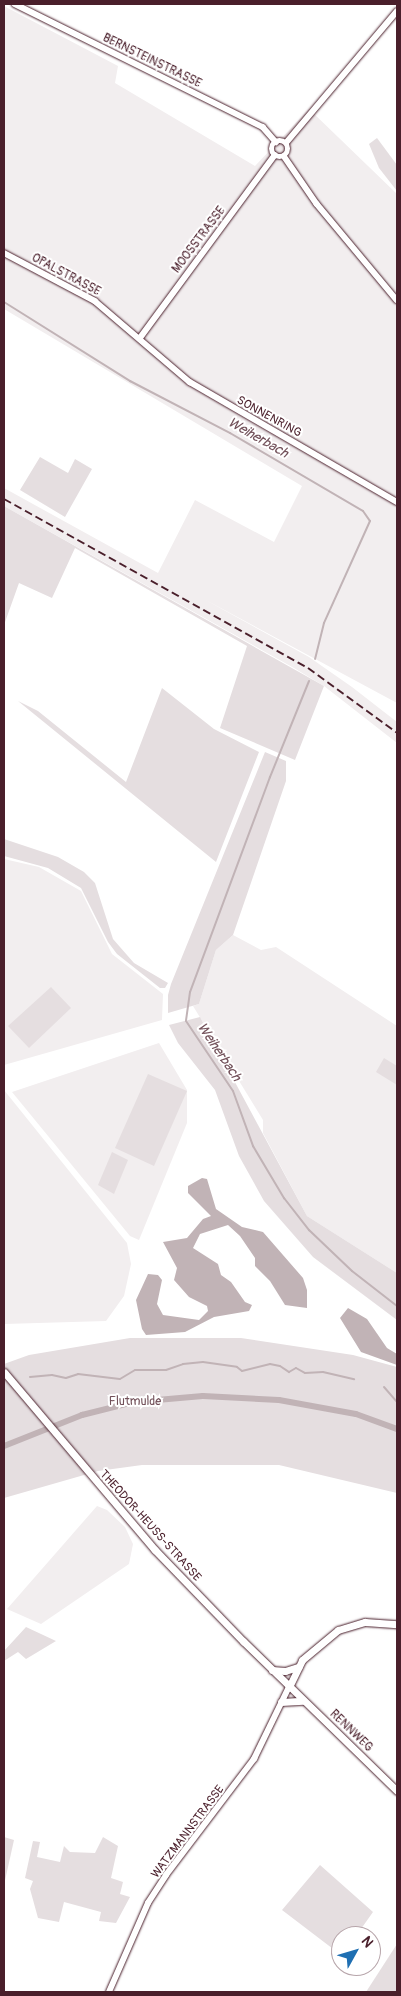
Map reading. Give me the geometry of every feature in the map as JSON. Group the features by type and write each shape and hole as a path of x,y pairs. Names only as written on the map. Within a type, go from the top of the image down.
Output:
{"main road":[{"name":"THEODOR-HEUSS-STRASSE","path":"4,1372 87,1474 155,1550 289,1687"},
{"path":"289,1687 298,1667 316,1646 338,1630 365,1622 397,1624"},
{"path":"271,1670 286,1671 298,1667"},
{"name":"RENNWEG","path":"289,1687 397,1792"},
{"path":"281,1702 303,1701"}],"street":[{"name":"BERNSTEINSTRASSE","path":"15,4 264,127 276,142"},
{"path":"286,143 397,11"},
{"path":"286,143 276,142 272,148 275,155 284,156 317,204 397,300"},
{"path":"284,156 288,150 286,143"},
{"name":"MOOSSTRASSE","path":"140,338 275,155"},
{"name":"OPALSTRASSE","path":"4,253 96,301 140,338"},
{"name":"SONNENRING","path":"140,338 163,362 190,382 397,502"},
{"name":"WATZMANNSTRASSE","path":"109,1992 148,1903 166,1875 245,1773 264,1741 289,1687"}],"shaded area":[{"path":"4,6 118,66 115,83 255,166 309,109 397,194 397,703 202,598 309,657 352,687 397,722 397,743 324,686 4,506 4,488 158,573 195,500 274,542 302,486 4,309"},
{"path":"4,859 39,867 81,891 112,954 163,994 162,1020 4,1065"},
{"path":"233,935 261,950 276,947 397,1026 397,1273 307,1216 263,1133 263,1120 193,1006 199,1004 216,950"},
{"path":"159,1043 187,1090 187,1123 139,1240 130,1236 12,1092"},
{"path":"4,1090 127,1243 131,1264 124,1296 106,1321 4,1324"},
{"path":"202,1178 207,1179 216,1209 242,1227 263,1232 303,1278 307,1290 307,1308 285,1305 270,1281 255,1266 255,1258 240,1236 228,1225 200,1234 193,1248 218,1264 221,1275 231,1282 245,1302 252,1305 249,1311 214,1317 185,1332 146,1335 142,1329 136,1300 148,1274 158,1275 162,1280 157,1304 163,1315 199,1320 208,1311 207,1306 189,1297 174,1280 177,1268 163,1242 187,1238 203,1219 211,1216 188,1193 188,1186"},
{"path":"348,1308 367,1319 387,1348 397,1354 397,1365 361,1352 340,1318"},
{"path":"97,1506 107,1510 125,1527 133,1544 129,1564 41,1624 7,1609"}],"green space":[{"path":"377,138 397,165 397,191 379,168 369,144"},
{"path":"40,457 68,473 75,459 92,469 65,517 20,490"},
{"path":"4,506 324,686 295,760 220,728 247,646 75,548 52,598 19,583 4,625"},
{"path":"162,688 214,729 259,752 216,862 18,701 38,711 126,782"},
{"path":"265,752 286,761 286,781 233,935 216,950 199,1004 168,1013 168,995 171,984"},
{"path":"4,839 58,857 84,872 95,883 113,939 134,963 168,983 165,988 160,988 117,954 108,942 81,888 48,868 4,856"},
{"path":"51,987 71,1008 29,1048 8,1026"},
{"path":"200,1017 307,1216 397,1273 397,1320 313,1257 264,1201 239,1156 215,1090 178,1043 169,1025"},
{"path":"384,1058 397,1066 397,1085 376,1072"},
{"path":"148,1074 187,1091 154,1166 115,1148"},
{"path":"112,1152 128,1160 114,1194 98,1185"},
{"name":"Flutmulde","path":"130,1338 241,1338 353,1355 397,1367 397,1493 279,1465 142,1465 98,1471 4,1498 4,1364 29,1355"},
{"path":"26,1627 56,1641 26,1659 18,1652 4,1661 4,1651"},
{"path":"4,1837 14,1840 4,1885"},
{"path":"103,1837 118,1846 111,1878 123,1882 120,1894 130,1897 116,1923 99,1921 101,1912 64,1902 59,1922 38,1918 30,1889 33,1881 25,1878 33,1841 40,1842 37,1857 60,1862 64,1846 70,1852 95,1853"},
{"path":"320,1865 373,1912 363,1926 331,1926 331,1947 282,1910"},
{"path":"397,1944 397,1992 366,1992 376,1976 381,1976 381,1969"}],"waterway":[{"name":"Weiherbach","path":"4,302 130,381 230,433 363,511 370,521 324,623 315,659"},
{"name":"Weiherbach","path":"309,681 270,777 190,992 186,1021 233,1091 253,1146 284,1198 309,1230 352,1271 397,1306"},
{"path":"30,1377 52,1375 66,1378 78,1374 120,1379 135,1370 166,1370 183,1364 203,1362 237,1367 242,1371 270,1364 280,1366 289,1372 296,1368 305,1373 323,1372 354,1379"},
{"path":"384,1387 397,1402"},
{"name":"Flutmulde","path":"4,1446 82,1415 134,1402 203,1396 279,1400 356,1414 397,1429"}],"railway":[{"path":"4,499 308,668 397,733"}]}
